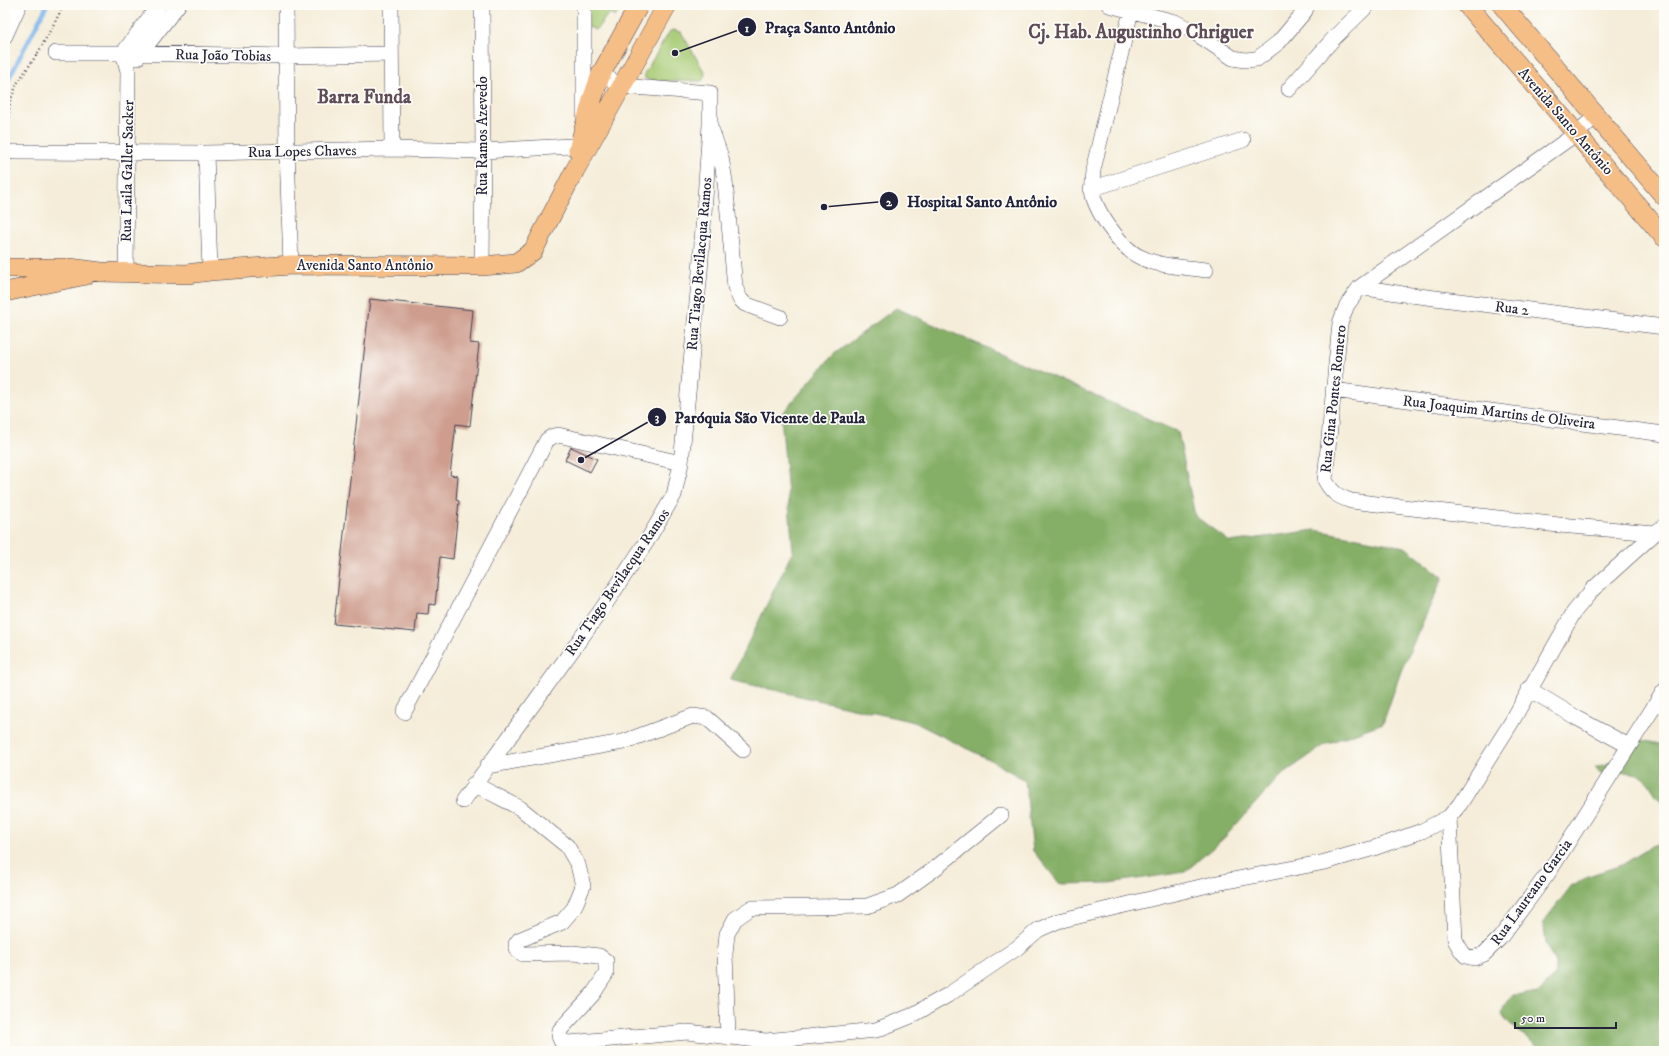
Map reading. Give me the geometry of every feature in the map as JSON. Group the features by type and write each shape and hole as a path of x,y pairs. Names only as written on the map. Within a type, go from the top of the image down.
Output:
{"main road":[{"name":"Avenida Santo Antônio","path":"5,268 70,268 101,272 187,274 210,270 291,265 482,266 516,263 533,251 575,170 601,74 639,5"},
{"name":"Avenida Santo Antônio","path":"584,139 621,86 667,5"},
{"name":"Avenida Santo Antônio","path":"1467,5 1664,237"},
{"name":"Avenida Santo Antônio","path":"1502,5 1664,196"},
{"name":"Avenida Santo Antônio","path":"5,292 101,272"}],"street":[{"path":"5,36 20,5"},
{"path":"123,53 159,5"},
{"path":"128,71 140,53 178,5"},
{"path":"286,5 287,151 291,265"},
{"path":"391,5 392,149"},
{"name":"Rua Ramos Azevedo","path":"482,5 482,266"},
{"path":"584,5 584,139"},
{"path":"1108,5 1175,22 1194,32 1233,58 1244,60 1257,58 1279,42 1306,11 1307,5"},
{"path":"1289,89 1335,37 1368,5"},
{"path":"1131,11 1093,170 1091,189 1100,212 1128,250 1140,257 1156,263 1206,270"},
{"name":"Rua João Tobias","path":"56,53 287,56 391,54"},
{"name":"Rua Laila Galler Sacker","path":"123,53 128,71 126,272"},
{"path":"601,74 621,86"},
{"name":"Rua Tiago Bevilacqua Ramos","path":"462,801 602,609 647,541 674,495 681,463 700,272 710,125 710,93 621,86"},
{"name":"Rua Gina Pontes Romero","path":"1596,116 1577,133 1360,287 1347,305 1340,323 1325,480 1330,491 1350,501 1559,525 1660,529"},
{"path":"710,125 721,157 725,182 735,287 740,299 745,304 780,317"},
{"name":"Rua Lopes Chaves","path":"10,148 206,153 392,149 483,151 584,139"},
{"path":"1091,189 1243,140"},
{"path":"206,153 210,270"},
{"name":"Rua 2","path":"1360,287 1403,294 1664,327"},
{"name":"Rua Joaquim Martins de Oliveira","path":"1333,390 1664,434"},
{"path":"404,712 547,440 558,435 681,463"},
{"path":"474,784 520,808 567,846 578,865 583,886 574,908 562,922 519,940 516,944 518,951 523,954 573,953 599,956 606,961 606,974 593,994 560,1030 559,1036 561,1041 569,1043 687,1032 766,1041 876,1030 911,1016 948,995 1017,948 1038,930 1058,920 1217,883 1325,862 1374,848 1422,831 1449,817 1485,764 1574,612 1592,589 1660,529"},
{"path":"1530,688 1577,718 1629,746"},
{"name":"Rua Laureano Garcia","path":"1449,817 1455,940 1466,956 1474,958 1484,954 1500,938 1545,878 1664,691"},
{"path":"487,766 623,742 694,716 707,718 743,750"},
{"path":"728,1037 725,954 727,934 735,919 751,908 867,906 898,895 933,870 1002,815"}],"path":[{"path":"10,148 10,101 18,82 38,52 64,5"}],"green space":[{"path":"588,5 623,5 615,17 609,13 596,30 587,26"},
{"path":"674,30 681,32 705,73 703,80 651,81 645,78 644,74 670,31"},
{"path":"896,308 1178,432 1195,516 1230,542 1315,530 1405,547 1443,577 1401,671 1383,723 1326,744 1280,776 1224,838 1185,872 1109,883 1060,884 1033,851 1025,780 990,760 914,722 730,680 793,551 781,415 833,355"},
{"path":"1641,740 1664,745 1664,804 1647,781 1638,774 1626,772 1601,773 1595,768 1629,755"},
{"path":"1664,843 1664,1003 1658,1025 1664,1036 1664,1051 1541,1051 1502,1014 1504,1007 1513,995 1538,993 1555,975 1555,962 1546,945 1544,926 1542,924 1572,885 1575,885 1588,876 1622,865 1651,847"}],"building":[{"path":"370,299 473,310 470,343 479,344 470,426 456,424 450,475 458,476 456,500 459,501 453,559 440,557 435,605 429,604 428,614 417,613 415,632 334,624"},
{"path":"571,447 597,459 590,472 565,460"}],"waterway":[{"path":"5,86 47,5"}],"place":[{"name":"Praça Santo Antônio","path":"675,53"},
{"name":"Hospital Santo Antônio","path":"824,207"},
{"name":"Paróquia São Vicente de Paula","path":"581,460"}],"district":[{"name":"Cj. Hab. Augustinho Chriguer","path":"1141,31"},
{"name":"Barra Funda","path":"364,96"}]}
